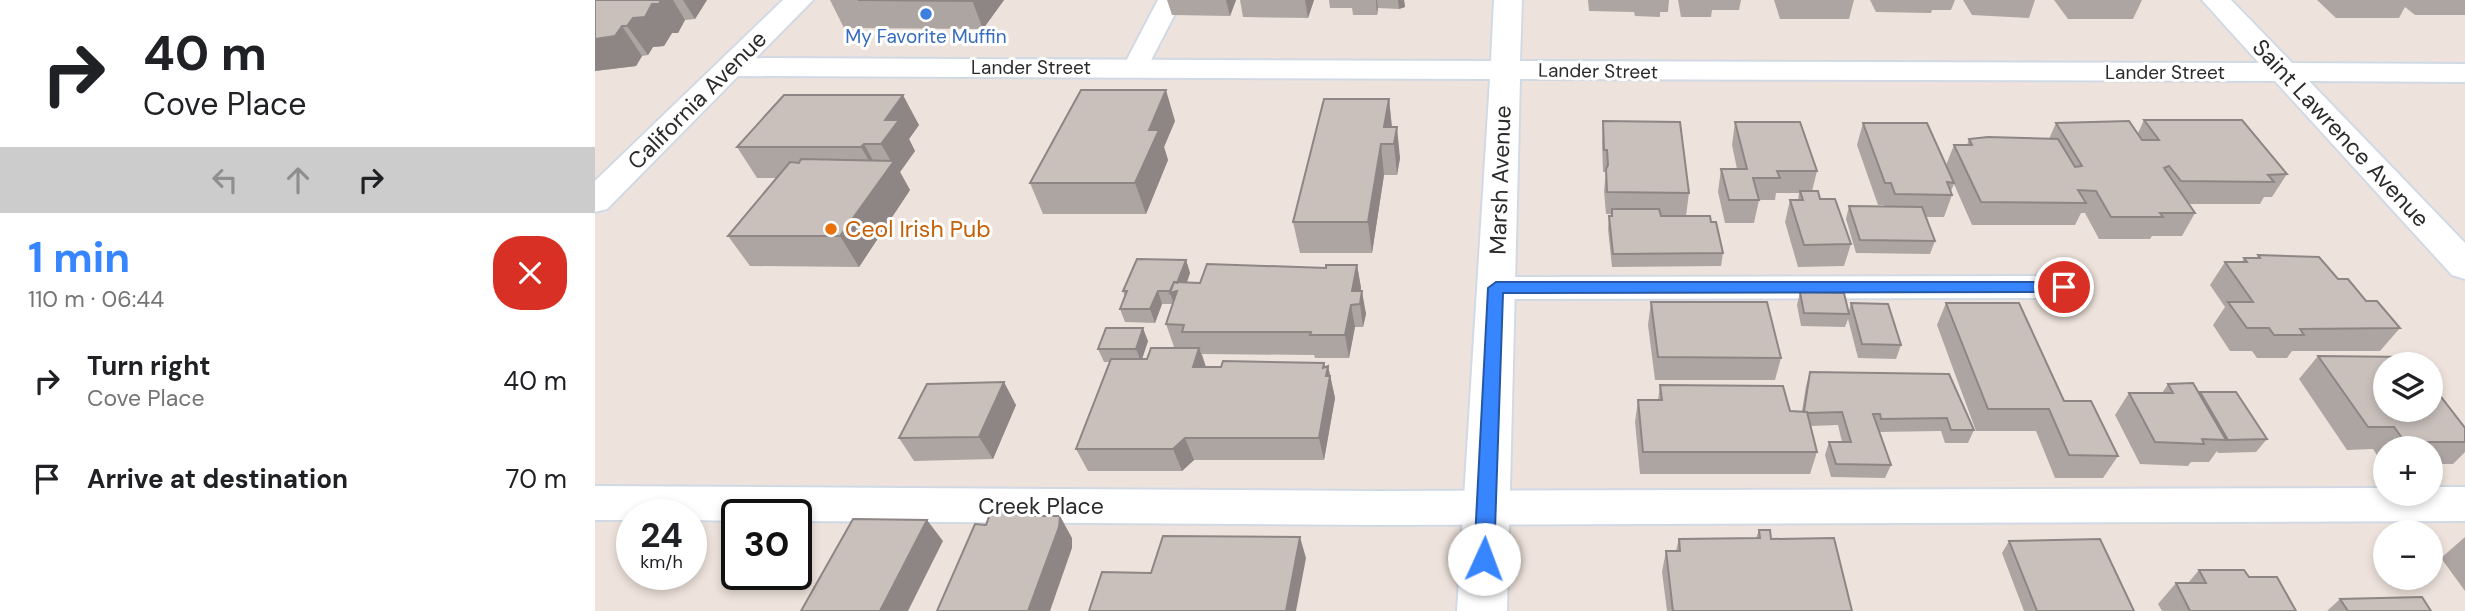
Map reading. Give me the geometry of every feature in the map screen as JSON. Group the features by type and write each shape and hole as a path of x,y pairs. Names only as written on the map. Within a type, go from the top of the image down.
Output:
{"street":[{"name":"California Avenue","path":"595,201 799,0"},
{"name":"Marsh Avenue","path":"1482,611 1508,0"},
{"name":"Saint Lawrence Avenue","path":"2216,0 2465,266"},
{"name":"Lander Street","path":"731,67 2465,73"}],"lane":[{"path":"1136,67 1170,0"},
{"path":"1496,288 2064,287"},
{"name":"Creek Place","path":"595,503 1486,508 2465,504"}],"building":[{"path":"595,0 661,0 659,4 652,4 645,17 633,18 627,26 622,26 615,36 595,39"},
{"path":"858,0 972,0 972,1"},
{"path":"1081,90 1166,90 1149,130 1159,130 1135,183 1030,183"},
{"path":"784,95 903,95 885,120 899,120 881,144 864,144 861,147 737,147"},
{"path":"1324,99 1389,99 1384,127 1397,127 1394,144 1381,144 1368,222 1293,222"},
{"path":"2144,120 2242,120 2287,174 2268,175 2274,182 2181,181 2169,166 2164,168 2195,213 2160,213 2163,217 2111,217 2096,191 2078,190 2086,203 1981,202 1954,145 1972,145 1969,139 1988,137 2058,139 2075,167 2082,166 2056,123 2129,121 2142,140 2159,140"},
{"path":"1603,121 1680,122 1689,193 1607,192 1608,165 1607,150 1604,150"},
{"path":"1735,122 1800,122 1817,171 1777,171 1780,178 1753,178 1759,200 1729,200 1721,169 1747,169"},
{"path":"1863,123 1927,123 1954,183 1947,182 1952,195 1895,194 1891,183 1885,183"},
{"path":"801,159 894,161 840,236 728,236 790,162 799,163"},
{"path":"1800,191 1818,191 1820,199 1835,199 1851,244 1804,245 1790,200 1803,200"},
{"path":"1849,206 1922,207 1935,241 1860,240"},
{"path":"1612,209 1659,209 1661,216 1710,216 1711,222 1716,222 1723,253 1613,254 1609,216 1612,216"},
{"path":"2258,255 2319,257 2338,279 2348,279 2366,301 2377,301 2400,328 2300,329 2304,335 2274,335 2269,328 2247,328 2228,302 2253,302 2225,262 2247,262 2244,258 2260,258"},
{"path":"1137,259 1186,260 1177,283 1174,282 1170,291 1158,291 1150,309 1120,309 1127,291 1123,291"},
{"path":"1207,264 1326,268 1326,265 1357,265 1352,291 1362,291 1360,304 1351,305 1345,335 1310,335 1311,332 1182,332 1184,325 1166,324 1177,291 1170,293 1174,282 1200,283"},
{"path":"1800,292 1844,293 1849,314 1804,313"},
{"path":"1651,302 1767,302 1781,358 1658,357"},
{"path":"1851,303 1888,304 1901,345 1862,344"},
{"path":"1946,303 2019,303 2064,401 2091,401 2118,456 2069,455 2049,409 1988,409"},
{"path":"1106,328 1143,328 1136,349 1098,349"},
{"path":"1151,348 1199,348 1193,367 1221,367 1223,361 1324,363 1323,368 1328,366 1326,376 1330,376 1319,438 1185,438 1173,449 1076,449 1111,359 1147,359"},
{"path":"2318,356 2373,357 2373,422 2443,422 2443,400 2465,428 2465,442 2443,442 2443,436 2401,436 2394,427 2368,427"},
{"path":"1810,372 1949,374 1974,430 1951,430 1947,418 1881,419 1880,414 1873,414 1891,465 1836,464 1829,442 1851,442 1842,412 1804,411"},
{"path":"1004,382 979,437 899,438 927,384"},
{"path":"2193,383 2226,440 2202,439 2204,444 2155,442 2129,393 2173,393 2168,384"},
{"path":"1660,385 1783,386 1790,411 1807,412 1817,452 1643,452 1638,400 1662,400"},
{"path":"2200,392 2236,392 2267,439 2228,440"},
{"path":"991,511 1035,511 1033,516 1060,516 1059,527 1028,611 937,611 975,524 986,525"},
{"path":"853,519 927,520 880,611 801,611"},
{"path":"1759,530 1770,530 1771,539 1834,538 1852,611 1673,611 1666,551 1680,551 1679,539 1760,538"},
{"path":"1163,536 1300,537 1286,611 1089,611 1102,572 1151,573"},
{"path":"2100,539 2134,611 2037,611 2009,541"},
{"path":"2199,570 2244,570 2249,577 2277,577 2296,611 2190,611 2176,583 2206,583"},
{"path":"2422,597 2431,611 2348,611 2340,599"}],"place":[{"name":"My Favorite Muffin","path":"926,14"},
{"name":"Ceol Irish Pub","path":"831,229"}],"route":[{"path":"1484,559 1496,288 2064,287"}]}
